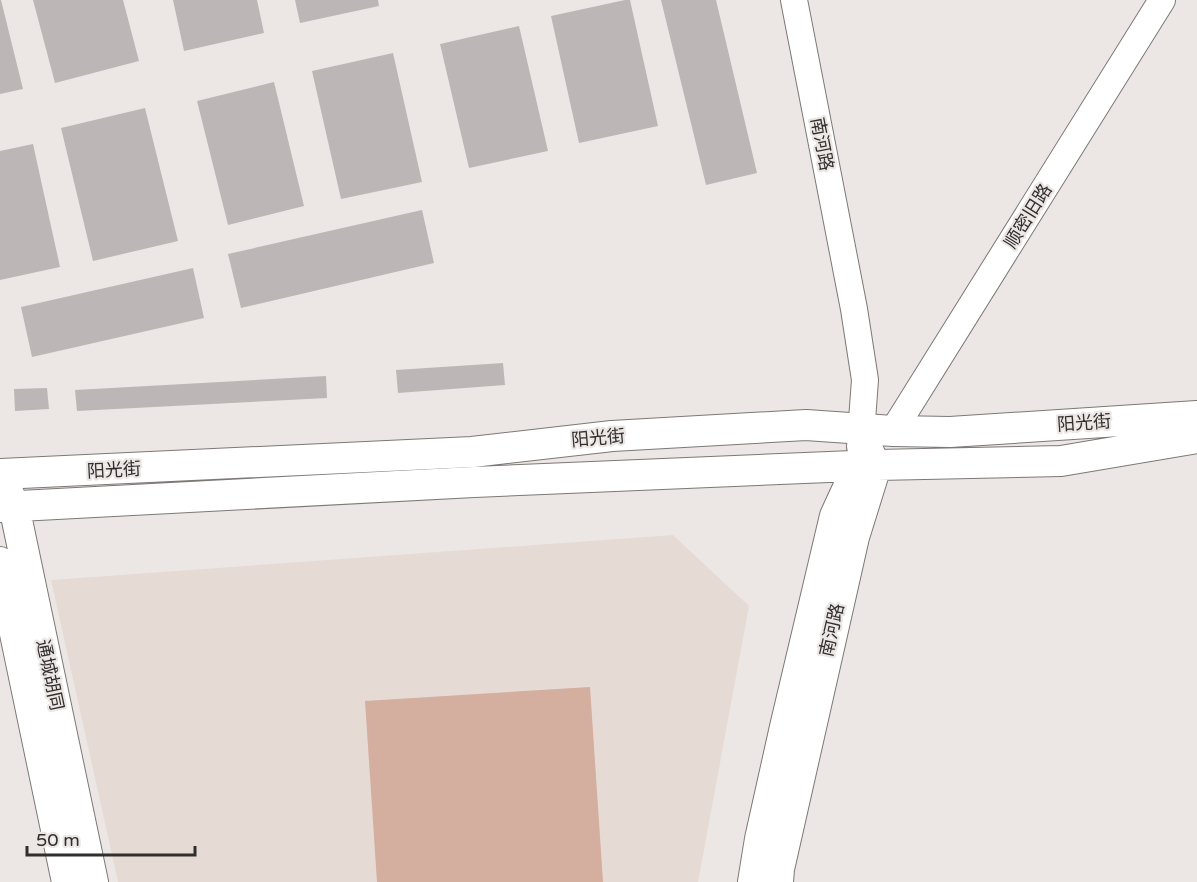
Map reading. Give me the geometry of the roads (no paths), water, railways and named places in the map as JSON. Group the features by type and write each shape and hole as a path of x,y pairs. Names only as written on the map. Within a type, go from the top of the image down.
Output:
{"main road":[{"name":"阳光街","path":"0,476 472,452 612,436 806,425 950,432 1197,416"},
{"name":"南河路","path":"753,882 775,772 835,516 867,465 893,431"},
{"name":"阳光街","path":"7,507 474,482 867,465 1061,461 1197,438"},
{"name":"南河路","path":"778,882 801,767 854,537 867,465"},
{"name":"通城胡同","path":"0,476 93,882"},
{"name":"通城胡同","path":"0,562 67,882"}],"street":[{"name":"南河路","path":"794,0 854,309 865,380 862,429 867,465"},
{"name":"顺密旧路","path":"893,431 1162,0"}]}
